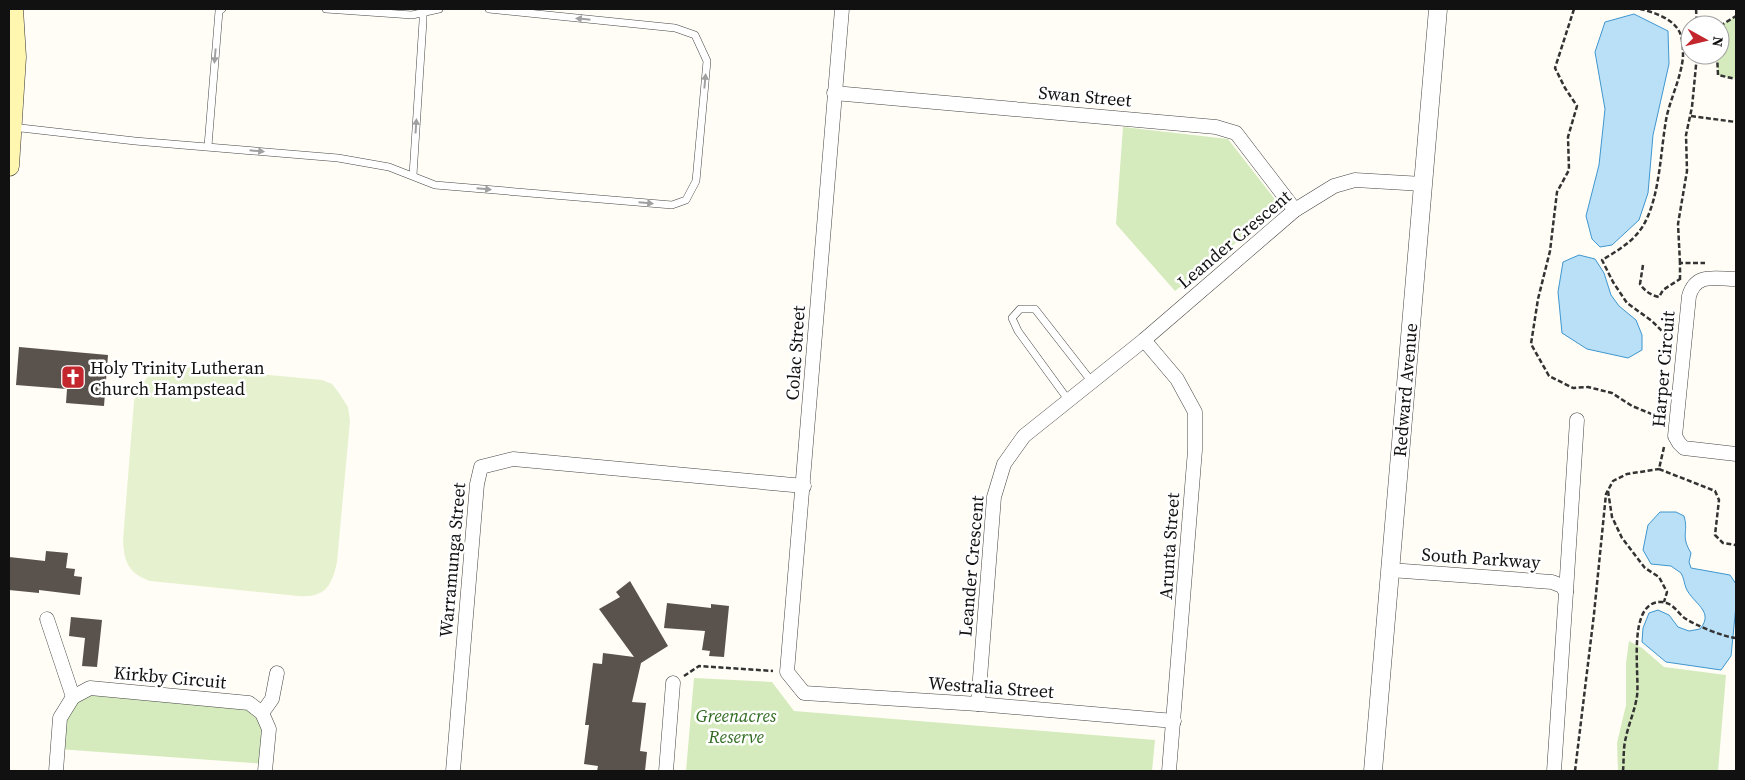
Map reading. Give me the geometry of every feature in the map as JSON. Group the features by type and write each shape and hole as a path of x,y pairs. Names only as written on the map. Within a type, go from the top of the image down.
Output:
{"main road":[{"path":"9,166 10,127 16,57 13,9"}],"street":[{"name":"Colac Street","path":"788,672 842,9"},
{"name":"Redward Avenue","path":"1372,771 1438,9"},
{"name":"Swan Street","path":"834,93 1216,126 1236,133 1295,210"},
{"name":"Leander Crescent","path":"978,704 994,498 1004,464 1024,436 1144,340 1295,210 1334,186 1355,180 1423,184"},
{"name":"Harper Circuit","path":"1736,279 1707,278 1699,280 1692,286 1688,296 1675,436 1684,448 1736,454"},
{"name":"Arunta Street","path":"1144,340 1177,379 1195,412 1195,450 1169,771"},
{"path":"1554,771 1578,420"},
{"name":"Warramunga Street","path":"453,771 477,484 481,467 513,459 804,486"},
{"name":"South Parkway","path":"1390,570 1552,582 1562,586 1566,592"},
{"path":"47,619 73,697 60,718 56,771"},
{"name":"Westralia Street","path":"788,672 804,693 978,704 1174,721"},
{"path":"266,771 269,729 262,713 272,699 277,673"},
{"path":"666,771 673,683"},
{"name":"Kirkby Circuit","path":"73,697 90,688 249,703 262,713"}],"lane":[{"path":"208,146 219,12 222,9"},
{"path":"326,9 412,15 439,9"},
{"path":"10,127 135,141 338,158 389,167 435,185 672,205 686,200 696,181 707,62 695,35 675,28 489,9"},
{"path":"413,175 422,12"},
{"path":"1069,401 1018,331 1012,318 1020,309 1035,309 1092,382"}],"path":[{"path":"1574,9 1555,68 1577,106 1568,137 1569,170 1557,192 1550,251 1538,299 1531,344 1549,376 1573,388 1588,387 1612,393 1632,406 1654,415 1670,418"},
{"path":"1640,9 1653,12 1668,20 1679,30 1683,43 1680,78 1672,97 1668,115 1652,206 1642,227 1631,240 1602,260 1613,282 1627,303 1652,321 1676,345"},
{"path":"1680,263 1678,224 1687,171 1686,135 1696,65"},
{"path":"1718,65 1718,75 1736,80"},
{"path":"1690,116 1736,122"},
{"path":"1643,264 1640,284 1646,292 1659,297 1663,290 1680,279"},
{"path":"1575,771 1606,494 1613,481 1627,474 1659,469"},
{"path":"1608,490 1612,517 1622,538 1645,568 1659,577 1667,592 1664,602"},
{"path":"1623,771 1625,739 1637,697 1636,641 1639,626 1648,606 1656,602 1664,602 1672,605 1684,618 1691,622 1725,636 1736,638"},
{"path":"673,683 699,666 788,672"}],"green space":[{"path":"1736,16 1736,79 1718,75 1718,65 1730,65 1730,20"},
{"path":"1123,127 1228,139 1281,207 1175,291 1116,224"},
{"path":"164,365 322,380 332,384 339,393 348,407 350,421 337,562 333,578 326,589 315,595 298,596 150,581 137,574 129,566 126,561 123,540 134,401 145,380"},
{"path":"1629,641 1642,648 1664,667 1726,675 1718,771 1618,771 1617,743 1626,705 1626,663"},
{"name":"Greenacres Reserve","path":"694,678 772,682 794,711 1155,740 1152,771 686,771"},
{"path":"90,688 249,703 262,713 266,764 58,749 60,718"}],"water":[{"path":"1634,14 1668,31 1669,64 1653,135 1648,193 1639,220 1612,245 1600,247 1592,239 1586,216 1599,165 1605,109 1595,52 1605,22"},
{"path":"1579,255 1595,259 1604,273 1611,295 1619,306 1636,320 1642,335 1642,350 1628,358 1587,349 1562,333 1558,292 1563,262"},
{"path":"1660,512 1676,512 1684,516 1686,526 1685,538 1691,553 1689,562 1691,568 1730,575 1736,584 1736,606 1731,656 1721,670 1666,662 1642,642 1643,628 1649,613 1658,610 1669,615 1678,627 1689,631 1700,629 1705,617 1704,612 1689,594 1681,573 1671,566 1651,564 1643,550 1648,525"}],"building":[{"name":"Holy Trinity Lutheran Church Hampstead","path":"19,347 108,355 104,406 66,403 67,389 16,385"},
{"path":"46,551 68,553 66,568 75,569 74,576 82,577 80,595 39,590 39,593 9,590 9,557 45,561"},
{"path":"630,581 668,646 641,663 632,702 646,703 640,751 647,752 645,771 597,771 598,766 584,764 589,725 585,725 593,663 602,664 603,653 634,657 599,609 620,597 616,592"},
{"path":"667,603 711,608 711,604 729,606 724,657 709,656 710,651 702,650 705,631 664,628"},
{"path":"71,617 102,620 97,667 82,666 85,638 69,636"}],"place":[{"name":"Holy Trinity Lutheran Church Hampstead","path":"73,377"}]}
